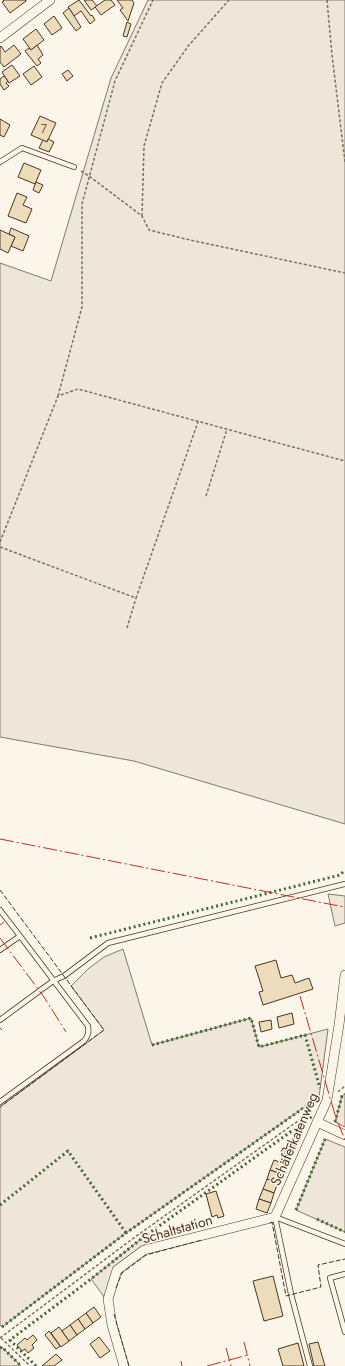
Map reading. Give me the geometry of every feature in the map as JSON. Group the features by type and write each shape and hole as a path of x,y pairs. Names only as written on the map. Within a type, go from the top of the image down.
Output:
{"street":[{"path":"0,38 50,0"},
{"name":"Schäferkatenweg","path":"275,1217 327,1100 345,975"},
{"path":"317,1122 345,1135"},
{"name":"Schaltstation","path":"124,1366 112,1325 108,1299 117,1270 144,1250 275,1217"}],"lane":[{"path":"0,162 22,148 74,167"},
{"path":"0,1020 53,981 64,976 108,943 345,884"},
{"path":"0,910 88,1026 89,1032 84,1041 0,1102"},
{"path":"0,950 20,936"},
{"path":"275,1217 345,1244"},
{"path":"275,1217 291,1294 310,1366"},
{"path":"345,1274 330,1278 345,1332"}],"path":[{"path":"0,542 58,396 82,306 82,204 115,81 153,0"},
{"path":"142,216 144,146 162,83 189,45 229,0"},
{"path":"327,0 345,162"},
{"path":"74,167 89,176 142,216 149,230 345,273"},
{"path":"58,396 78,389 345,461"},
{"path":"127,628 136,598 198,422"},
{"path":"206,496 227,429"},
{"path":"0,547 136,598"},
{"path":"327,1100 345,1086"},
{"path":"30,1366 0,1338 135,1237 315,1109"}],"shaded area":[{"path":"148,0 345,0 345,824 134,761 0,737 0,263 51,281 111,78"},
{"path":"328,894 345,896 345,923 335,926"},
{"path":"123,949 152,1045 251,1018 259,1047 328,1029 319,1097 126,1233 2,1327 0,1325 0,1107 104,1030 71,986 88,969 104,957"},
{"path":"345,1094 345,1127 335,1122 342,1096"},
{"path":"325,1139 345,1147 345,1232 296,1210"},
{"path":"141,1239 146,1246 120,1265 105,1298 91,1279"},
{"path":"2,1347 21,1366 0,1366 0,1348"}],"building":[{"path":"3,0 26,1 10,13 2,2 4,1"},
{"path":"79,0 95,20 90,24 81,11 74,16 68,7"},
{"path":"84,0 92,0 97,6 91,10"},
{"path":"105,0 111,0 115,5 101,15 95,7"},
{"path":"117,0 132,0 134,3 128,21 120,10 123,8"},
{"path":"69,8 81,27 76,31 63,13"},
{"path":"54,16 62,28 52,35 44,24"},
{"path":"127,22 131,24 127,37 123,36"},
{"path":"36,29 44,40 31,50 23,39"},
{"path":"14,45 21,54 4,67 0,62 0,47 1,46 5,52"},
{"path":"37,45 43,55 38,59 41,63 37,66 25,51 29,48 31,50"},
{"path":"12,65 20,76 9,83 2,72"},
{"path":"34,66 42,77 31,85 23,74"},
{"path":"68,70 73,76 67,81 62,74"},
{"path":"4,76 8,81 6,83 9,86 4,90 0,84 0,79"},
{"path":"40,116 56,123 47,142 31,135"},
{"path":"0,119 10,125 4,137 0,135"},
{"path":"48,139 54,142 49,152 39,148 43,140 47,142"},
{"path":"24,163 41,170 35,184 18,177"},
{"path":"36,182 43,185 39,193 33,190"},
{"path":"17,193 27,197 23,205 32,209 26,223 8,216"},
{"path":"11,228 29,236 23,251 11,246 15,237 9,234"},
{"path":"0,230 15,237 8,253 0,249"},
{"path":"276,960 281,978 292,975 295,983 309,978 313,989 263,1005 259,992 263,991 255,966"},
{"path":"292,1013 294,1024 279,1028 277,1017"},
{"path":"271,1020 272,1029 261,1032 259,1022"},
{"path":"288,1143 296,1146 294,1151 286,1149"},
{"path":"283,1148 291,1150 289,1155 281,1152"},
{"path":"274,1160 285,1164 281,1174 270,1170"},
{"path":"270,1170 281,1174 278,1183 267,1179"},
{"path":"267,1179 278,1183 274,1193 263,1189"},
{"path":"263,1189 274,1193 271,1203 259,1199"},
{"path":"216,1191 224,1216 218,1218 217,1215 212,1217 206,1194"},
{"path":"259,1199 271,1203 267,1213 256,1209"},
{"path":"273,1276 283,1316 264,1321 253,1281"},
{"path":"94,1307 101,1317 93,1323 86,1313"},
{"path":"86,1313 93,1323 85,1329 78,1319"},
{"path":"78,1319 85,1329 77,1335 70,1325"},
{"path":"70,1325 77,1335 69,1341 62,1331"},
{"path":"59,1327 69,1341 61,1347 51,1333"},
{"path":"49,1331 60,1346 56,1349 45,1335"},
{"path":"33,1335 37,1340 32,1345 34,1348 28,1353 25,1349 22,1351 17,1345 25,1338 27,1340"},
{"path":"99,1337 110,1351 100,1358 90,1344"},
{"path":"318,1342 325,1366 314,1366 309,1344"},
{"path":"298,1343 304,1366 283,1366 278,1349"},
{"path":"56,1354 62,1360 54,1366 42,1366"}],"hedge":[{"path":"90,938 340,875 345,870"},
{"path":"152,1045 251,1018 259,1047 305,1035 320,1088"},
{"path":"335,1122 342,1096 345,1094"},
{"path":"2,1327 126,1233 319,1097"},
{"path":"36,1366 10,1340 141,1239 314,1115"},
{"path":"296,1210 325,1139"},
{"path":"0,1205 68,1151 126,1233"},
{"path":"317,1219 345,1232"},
{"path":"0,1348 2,1347 21,1366"}],"fence":[{"path":"0,890 104,1030 0,1107"},
{"path":"270,1223 272,1222 286,1296 321,1287 318,1265 345,1259"},
{"path":"116,1288 122,1273 146,1255 202,1240"},
{"path":"114,1314 129,1366"}],"power":[{"path":"0,839 345,908"},
{"path":"0,925 4,922"},
{"path":"0,938 44,997 66,1032"},
{"path":"300,996 336,1118 345,1140"},
{"path":"244,1342 250,1366"},
{"path":"226,1348 231,1366"},
{"path":"207,1366 248,1355"},
{"path":"181,1361 182,1366"}]}
